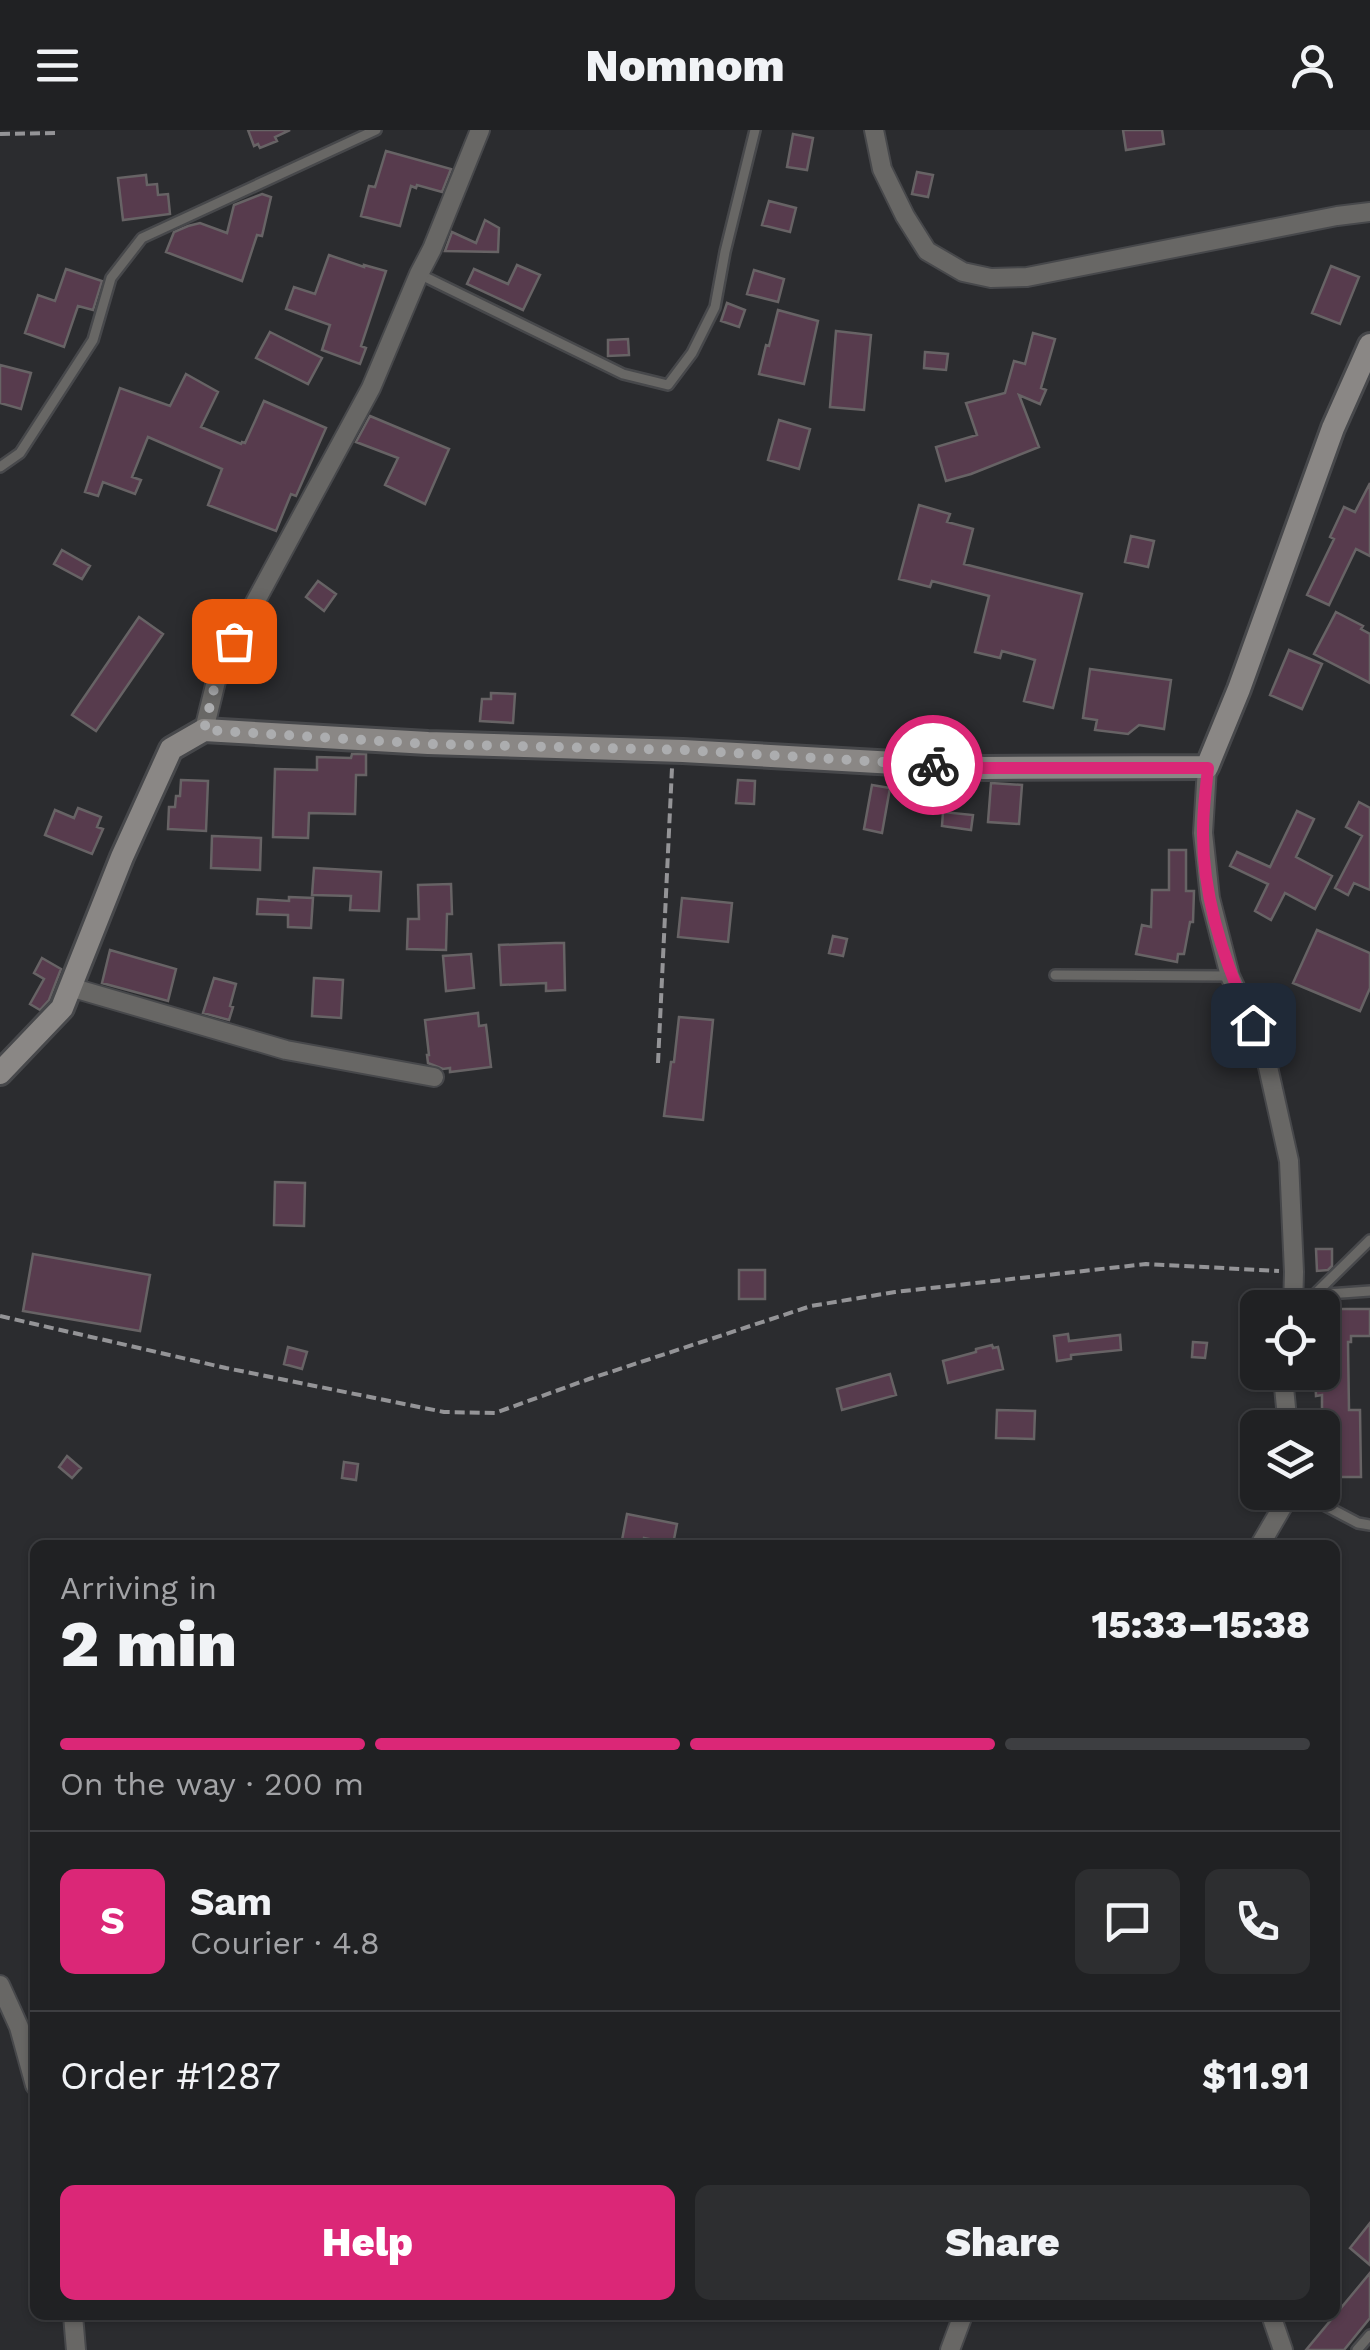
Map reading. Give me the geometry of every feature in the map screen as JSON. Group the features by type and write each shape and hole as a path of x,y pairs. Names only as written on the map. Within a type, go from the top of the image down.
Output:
{"street":[{"path":"204,730 219,668 371,388 480,130"},
{"path":"874,130 882,169 904,216 927,251 962,272 991,278 1027,276 1370,212"},
{"path":"1293,1290 1289,1161 1264,1049 1230,976 1210,898 1203,832 1208,768 1332,428 1367,362"},
{"path":"0,1073 62,1008 122,857 171,749 204,730 428,744 673,750 984,768 1208,768"},
{"path":"70,987 286,1050 434,1077"},
{"path":"1263,1540 1280,1510"},
{"path":"0,1985 19,2027 30,2067"},
{"path":"74,2320 76,2350"},
{"path":"950,2350 961,2320"},
{"path":"1273,2320 1283,2350"}],"lane":[{"path":"0,467 20,453 94,340 111,278 142,238 376,130"},
{"path":"419,274 623,374 668,386 692,353 715,307 755,130"},
{"path":"1054,975 1230,976"},
{"path":"1319,1290 1370,1240"},
{"path":"1340,1293 1370,1291"},
{"path":"1333,1510 1370,1525"},
{"path":"1357,2350 1370,2335"}],"path":[{"path":"0,134 56,133"},
{"path":"658,1062 673,750"},
{"path":"0,1316 226,1368 444,1412 495,1413 811,1306 844,1300 1146,1264 1294,1272"}],"building":[{"path":"248,130 290,130 260,148 258,144 254,146"},
{"path":"1123,130 1162,130 1164,144 1126,150"},
{"path":"793,134 813,138 807,170 787,167"},
{"path":"386,151 451,169 442,192 411,186 400,226 361,216 369,186 375,187"},
{"path":"917,172 933,175 928,197 912,194"},
{"path":"146,175 147,185 157,184 158,195 168,194 170,214 123,220 118,178"},
{"path":"262,194 271,197 262,236 257,235 242,281 166,252 174,232 188,226 200,223 227,233 234,205"},
{"path":"769,201 796,208 790,232 762,225"},
{"path":"485,220 499,228 498,252 445,251 452,232 476,243"},
{"path":"329,255 386,271 361,346 366,348 360,364 322,350 330,325 286,309 294,287 315,294"},
{"path":"517,265 540,275 523,310 467,284 474,269 508,284"},
{"path":"1331,266 1359,277 1340,324 1312,313"},
{"path":"66,269 102,281 93,310 78,306 64,347 25,333 38,295 55,301"},
{"path":"754,270 784,279 778,302 747,294"},
{"path":"727,303 745,310 739,327 721,321"},
{"path":"778,310 818,321 804,384 759,374"},
{"path":"836,331 871,335 864,410 830,407"},
{"path":"270,332 322,358 308,384 256,358"},
{"path":"1033,333 1055,339 1040,404 1019,395 1039,447 946,481 936,447 977,435 966,403 1005,393 1014,361 1025,364"},
{"path":"628,339 629,355 608,356 608,340"},
{"path":"925,352 948,354 946,370 924,368"},
{"path":"0,365 31,373 21,409 0,403"},
{"path":"186,374 218,392 201,427 241,444 245,443 264,401 326,428 276,531 208,505 222,469 148,437 132,477 141,480 135,494 103,482 98,496 85,492 120,388 170,406"},
{"path":"370,416 449,449 425,504 385,485 398,458 356,442"},
{"path":"779,420 810,429 799,469 768,460"},
{"path":"1370,483 1370,556 1356,549 1329,605 1307,595 1334,539 1330,537 1344,507 1355,512"},
{"path":"919,505 950,514 947,522 973,529 964,564 1082,594 1053,708 1024,701 1035,660 1002,651 1000,658 975,652 989,596 932,581 930,587 899,579"},
{"path":"1131,536 1154,541 1148,567 1125,562"},
{"path":"62,550 90,566 82,579 54,564"},
{"path":"318,581 336,594 324,611 306,597"},
{"path":"1336,612 1370,634 1370,683 1314,654"},
{"path":"139,617 163,634 96,731 72,715"},
{"path":"1289,650 1322,664 1302,709 1270,695"},
{"path":"1090,669 1171,680 1164,729 1139,725 1128,734 1095,730 1097,720 1083,718"},
{"path":"491,693 515,694 513,723 480,721 482,699 491,699"},
{"path":"352,754 366,754 366,775 356,775 355,814 309,813 308,838 273,837 275,769 317,770 317,757 351,758"},
{"path":"181,780 208,781 206,831 168,829 169,807 175,807 176,796 180,796"},
{"path":"738,780 755,781 754,804 736,803"},
{"path":"991,783 1022,785 1019,824 988,822"},
{"path":"872,785 890,788 882,833 864,829"},
{"path":"1359,802 1370,808 1370,890 1354,883 1348,895 1335,888 1362,836 1346,827"},
{"path":"78,808 101,817 97,827 103,829 92,854 45,835 55,810 74,818"},
{"path":"1297,811 1314,819 1296,857 1332,876 1315,909 1285,893 1271,920 1255,911 1268,884 1230,866 1237,852 1270,867"},
{"path":"943,812 973,815 971,830 942,826"},
{"path":"212,836 261,838 260,870 211,868"},
{"path":"1169,850 1186,850 1186,891 1194,891 1193,922 1184,954 1178,954 1177,962 1136,954 1142,925 1151,927 1152,890 1169,890"},
{"path":"314,868 381,872 379,911 350,910 351,896 312,895"},
{"path":"451,884 452,914 447,914 446,950 407,949 408,919 419,919 418,885"},
{"path":"289,897 313,898 311,928 288,927 288,915 257,914 258,899 289,901"},
{"path":"682,898 732,903 728,942 678,937"},
{"path":"1317,930 1370,953 1370,988 1360,1011 1293,983"},
{"path":"833,936 847,939 843,956 829,953"},
{"path":"564,943 565,990 546,991 546,983 501,985 499,945"},
{"path":"110,950 176,969 168,1001 102,983"},
{"path":"471,954 474,988 446,991 443,956"},
{"path":"42,958 61,969 49,1000 40,1010 30,1004 44,979 34,973"},
{"path":"214,978 236,984 229,1020 203,1013"},
{"path":"314,978 343,980 341,1018 312,1016"},
{"path":"478,1013 479,1026 486,1025 491,1067 450,1072 450,1068 428,1063 425,1020"},
{"path":"679,1017 713,1020 703,1120 664,1116"},
{"path":"275,1182 305,1183 304,1226 274,1225"},
{"path":"1316,1249 1332,1249 1332,1266 1328,1270 1317,1271"},
{"path":"33,1254 150,1275 140,1331 23,1311"},
{"path":"739,1270 765,1270 765,1299 739,1299"},
{"path":"1340,1309 1370,1309 1370,1336 1351,1336 1348,1342 1349,1410 1360,1410 1361,1477 1340,1477 1340,1410 1322,1410 1322,1395 1316,1396 1316,1390 1340,1390"},
{"path":"1068,1334 1069,1341 1120,1335 1121,1350 1071,1355 1071,1359 1057,1361 1054,1336"},
{"path":"1193,1342 1207,1343 1205,1358 1192,1357"},
{"path":"992,1345 998,1347 1003,1369 948,1383 943,1361"},
{"path":"288,1347 307,1352 302,1369 284,1364"},
{"path":"890,1374 896,1395 842,1410 837,1389"},
{"path":"997,1410 1035,1411 1034,1439 996,1438"},
{"path":"67,1456 81,1468 72,1478 59,1467"},
{"path":"344,1462 358,1464 356,1480 342,1478"},
{"path":"627,1514 677,1524 674,1540 622,1540"},
{"path":"1370,2223 1370,2265 1350,2248"},
{"path":"1370,2273 1370,2318 1344,2350 1306,2350 1331,2320 1340,2320 1340,2309"}],"way so far":[{"path":"234,641 219,668 204,730 428,744 683,750 933,765"}],"route":[{"path":"933,765 1208,768 1203,832 1210,898 1230,976 1253,1025"}]}
